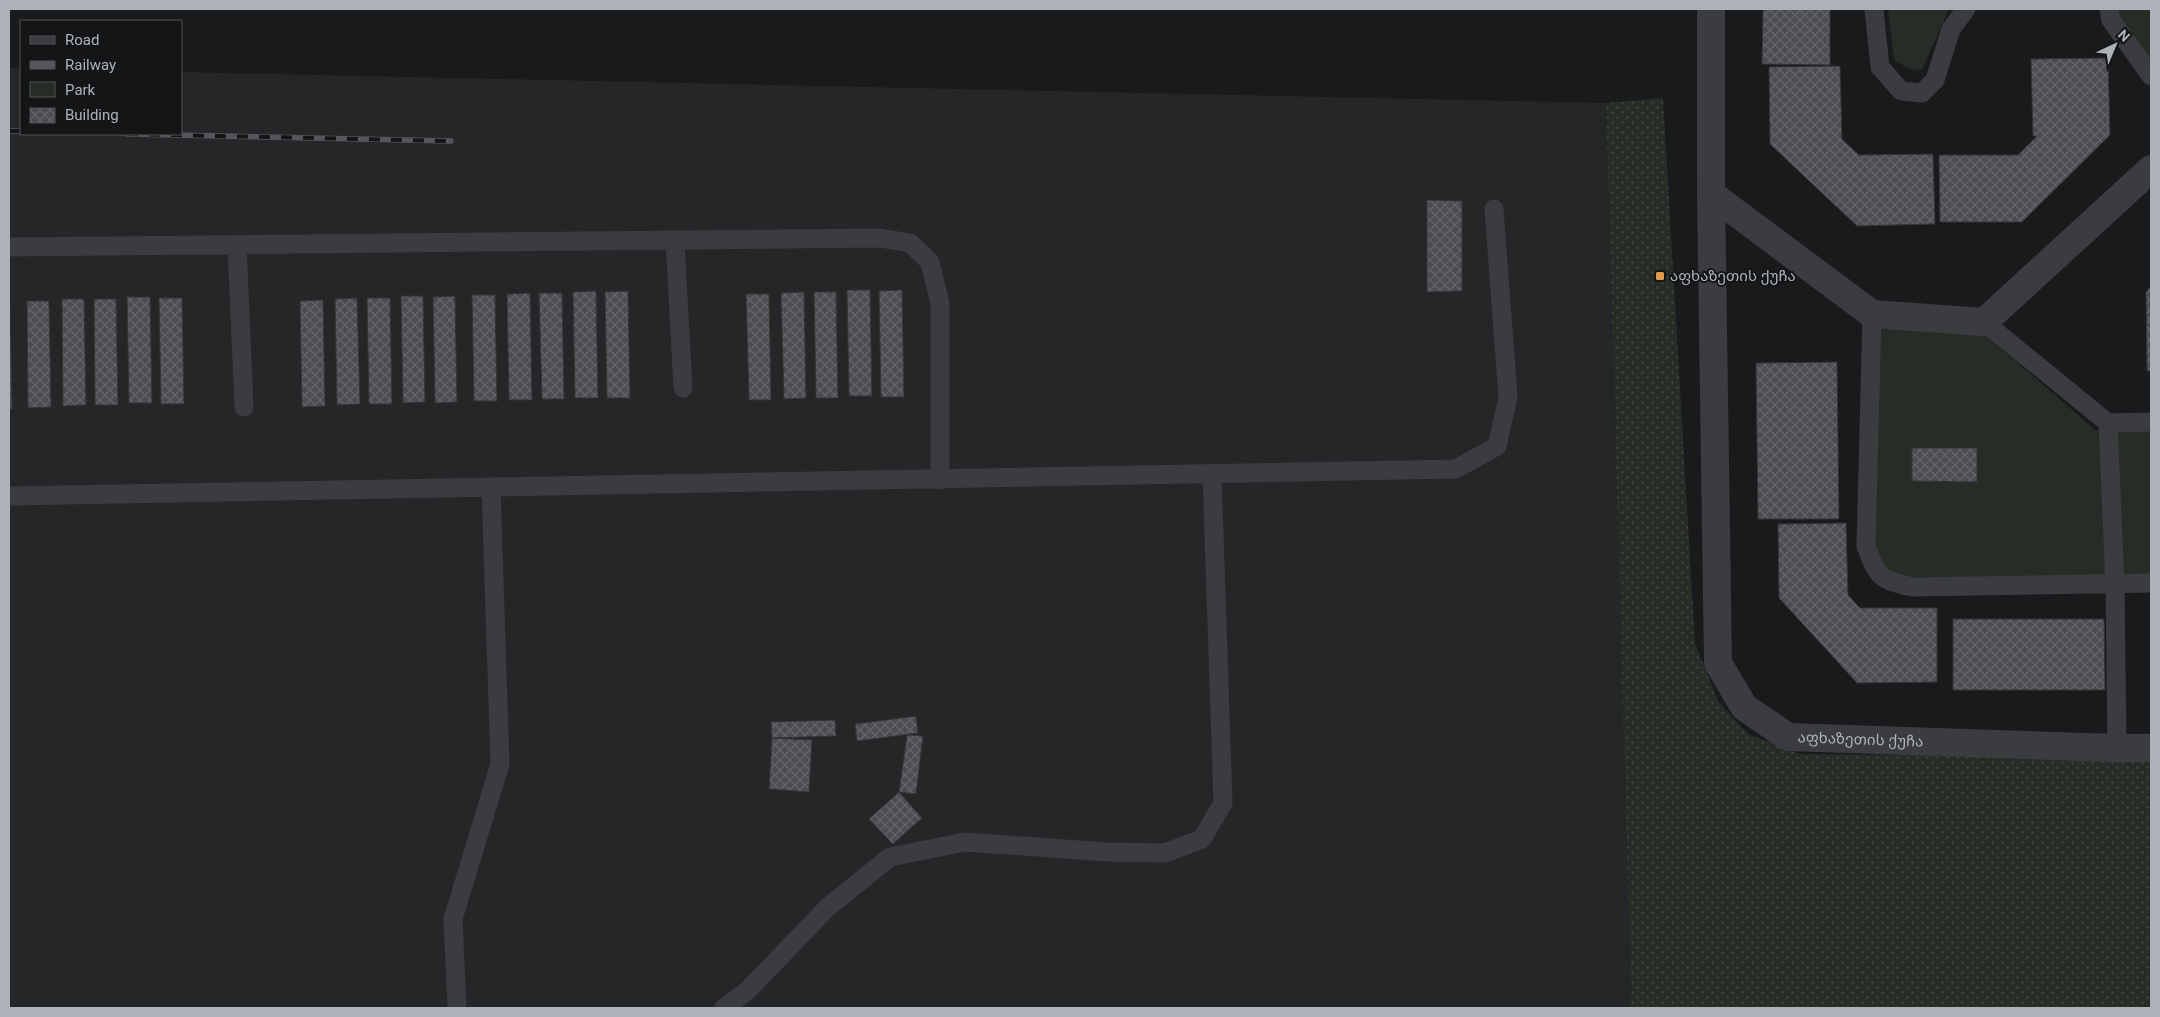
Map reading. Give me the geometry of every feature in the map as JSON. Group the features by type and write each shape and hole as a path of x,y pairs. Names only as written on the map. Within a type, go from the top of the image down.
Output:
{"street":[{"name":"აფხაზეთის ქუჩა","path":"1711,9 1711,194 1718,663 1744,707 1788,737 2151,748"},
{"path":"1711,194 1872,314 1984,322 2151,169"}],"lane":[{"path":"1874,9 1880,67 1901,91 1922,93 1935,80 1951,29 1966,9"},
{"path":"2109,9 2111,20 2151,76"},
{"path":"9,496 1456,469 1496,446 1508,396 1494,209"},
{"path":"9,247 880,238 910,243 930,262 940,302 940,480"},
{"path":"675,240 683,388"},
{"path":"237,245 244,407"},
{"path":"1872,314 1866,546 1875,570 1889,582 1913,587 2151,583"},
{"path":"1984,322 2108,422 2151,422"},
{"path":"2108,422 2115,585 2116,748"},
{"path":"724,1008 748,990 828,907 890,857 964,842 1107,852 1165,853 1202,839 1223,803 1212,474"},
{"path":"457,1008 454,919 500,764 491,488"}],"shaded area":[{"path":"9,68 20,68 20,135 182,135 182,72 1606,103 1631,1008 9,1008"}],"green space":[{"path":"1888,9 1949,9 1922,70 1910,69 1894,60"},
{"path":"2114,9 2151,9 2151,66"},
{"path":"1663,98 1695,643 1718,701 1748,734 1800,754 2151,757 2151,1008 1631,1008 1606,103"},
{"path":"1880,325 1983,332 2095,430 2151,429 2151,581 1896,577 1883,566 1875,543"}],"building":[{"path":"1763,9 1830,9 1830,65 1762,64"},
{"path":"2108,58 2110,135 2022,222 1940,222 1939,155 2018,155 2037,136 2033,136 2031,59"},
{"path":"1840,66 1842,139 1859,155 1933,154 1935,224 1857,226 1770,144 1769,67"},
{"path":"1427,200 1462,201 1462,291 1427,292"},
{"path":"2151,286 2151,371 2147,371 2146,292"},
{"path":"847,290 870,290 872,396 849,396"},
{"path":"902,290 904,397 881,397 879,291"},
{"path":"596,291 598,398 575,398 573,292"},
{"path":"628,291 630,398 607,398 605,292"},
{"path":"804,292 806,398 784,399 781,293"},
{"path":"814,292 836,292 838,398 816,398"},
{"path":"530,293 532,400 509,400 507,294"},
{"path":"539,293 562,293 564,399 542,399"},
{"path":"746,294 769,294 771,400 749,400"},
{"path":"472,295 495,295 497,401 474,401"},
{"path":"401,296 423,296 425,402 403,403"},
{"path":"455,296 457,402 435,403 433,297"},
{"path":"127,297 150,297 152,403 129,403"},
{"path":"159,298 182,298 184,404 161,404"},
{"path":"357,298 360,404 337,405 335,299"},
{"path":"367,298 390,298 392,404 369,404"},
{"path":"62,299 84,299 86,405 63,406"},
{"path":"94,299 116,299 118,405 95,405"},
{"path":"323,300 325,406 302,407 300,301"},
{"path":"27,301 49,301 51,407 28,408"},
{"path":"10,303 12,409 9,409"},
{"path":"1837,362 1839,519 1758,519 1756,363"},
{"path":"1912,448 1977,448 1977,482 1912,481"},
{"path":"1846,523 1848,595 1860,608 1937,608 1937,682 1857,683 1779,598 1778,524"},
{"path":"1953,619 2104,619 2105,690 1953,690"},
{"path":"916,716 918,733 857,741 855,724"},
{"path":"835,720 836,736 772,738 771,722"},
{"path":"907,735 923,736 916,794 899,792"},
{"path":"772,738 812,740 809,792 769,789"},
{"path":"899,792 922,818 893,844 869,819"}],"railway":[{"path":"9,131 20,131"},
{"path":"173,135 451,141"}],"place":[{"name":"აფხაზეთის ქუჩა","path":"1660,276"}]}
